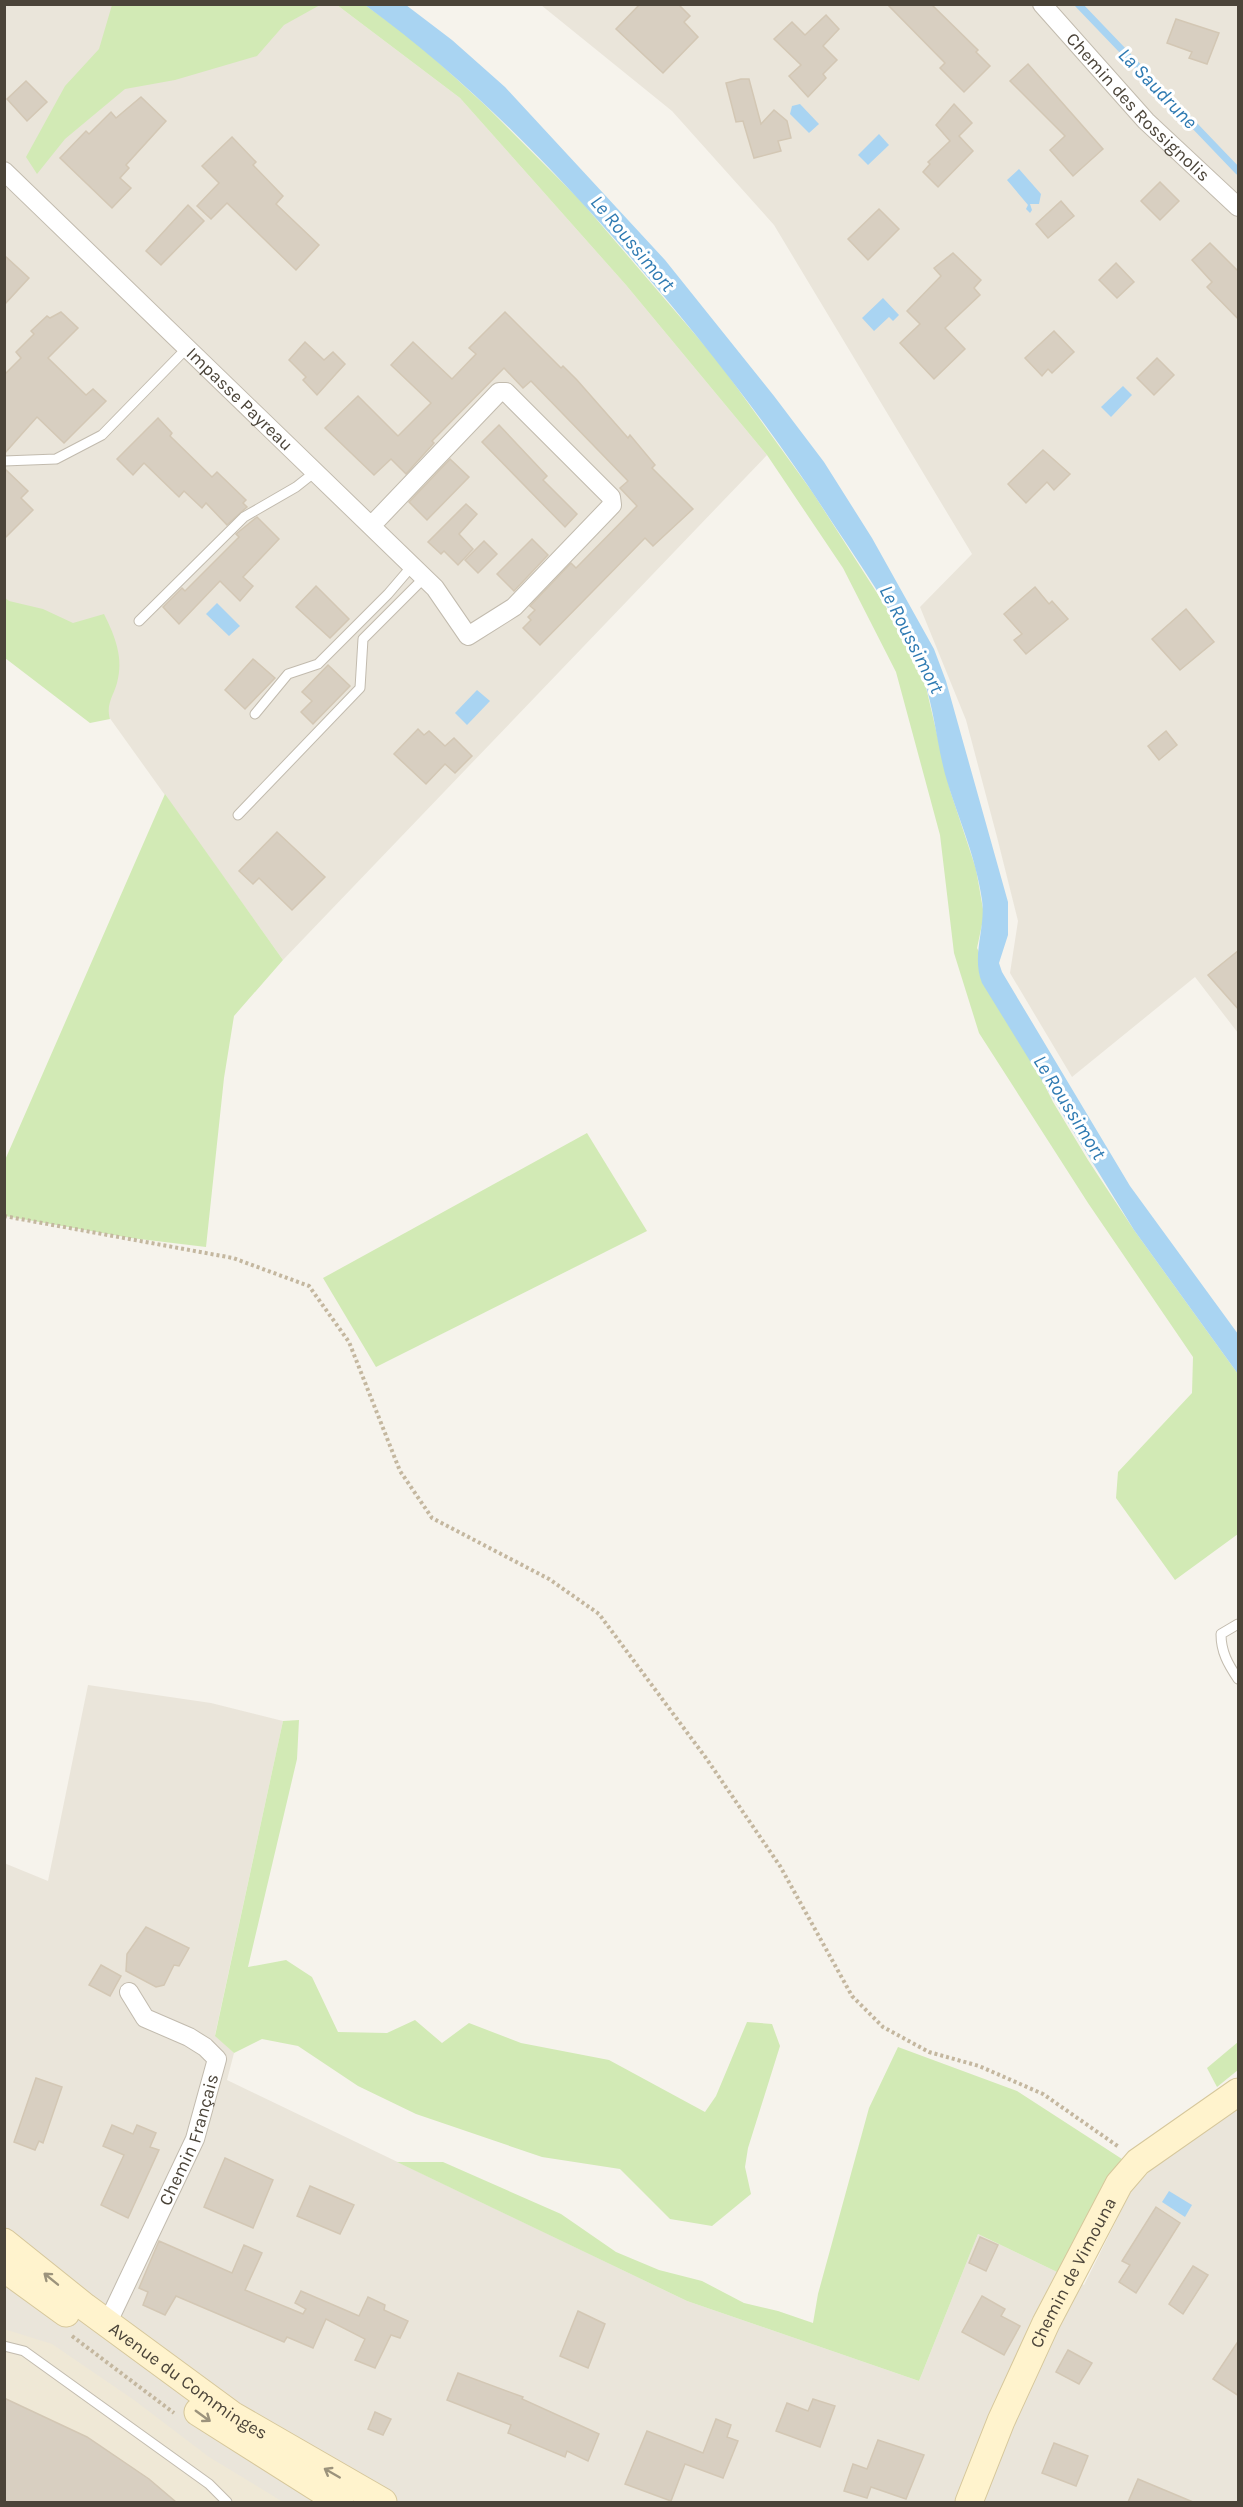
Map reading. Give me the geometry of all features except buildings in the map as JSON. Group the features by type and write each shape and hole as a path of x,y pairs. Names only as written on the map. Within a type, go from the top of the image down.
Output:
{"main road":[{"name":"Chemin de Vimouna","path":"969,2502 1000,2421 1046,2323 1119,2184 1138,2162 1239,2092"},
{"name":"Avenue du Comminges","path":"4,2242 232,2415 383,2502"},
{"name":"Avenue du Comminges","path":"4,2268 228,2434 340,2502"}],"street":[{"name":"Chemin des Rossignolis","path":"1042,4 1146,121 1239,207"},
{"name":"Impasse Payreau","path":"4,171 435,588 468,636 514,607 612,506 611,497 506,392 499,392 371,526"},
{"name":"Chemin Français","path":"108,2322 195,2139 217,2059 205,2047 189,2037 145,2018 129,1992"}],"lane":[{"path":"4,461 56,459 102,435 187,348"},
{"path":"139,621 244,517 296,487 315,472"},
{"path":"255,714 288,674 318,664 388,594 418,572"},
{"path":"238,815 360,688 363,639 418,572"},
{"path":"1238,1624 1221,1634 1221,1646 1227,1663 1239,1679"},
{"path":"4,2346 24,2350 209,2484 226,2502"}],"path":[{"path":"4,1216 233,1258 309,1286 349,1342 400,1471 432,1518 549,1579 599,1614 706,1758 780,1866 852,1996 883,2027 929,2052 979,2066 1043,2094 1138,2162"},
{"name":"Avenue du Comminges","path":"69,2333 176,2414"}],"shaded area":[{"path":"4,5 337,5 460,98 626,285 767,455 283,960 51,636 5,607"},
{"path":"541,5 1238,5 1238,1033 1195,977 1072,1077 1010,973 1018,921 966,720 920,607 972,554 774,225 672,111"},
{"path":"88,1685 211,1703 283,1721 215,2035 234,2053 227,2080 687,2301 919,2381 978,2234 1084,2285 1131,2191 1163,2157 1238,2109 1238,2502 5,2502 4,1863 48,1881"},
{"path":"4,2329 52,2344 134,2400 209,2457 283,2502 5,2502"}],"green space":[{"path":"112,4 320,5 284,25 257,56 175,80 125,89 65,139 37,174 26,157 65,86 99,49"},
{"path":"337,5 365,5 414,40 485,105 580,200 717,360 813,493 886,607 925,683 950,790 976,869 984,915 977,948 1053,1102 1088,1160 1134,1230 1238,1374 1238,1534 1175,1580 1116,1498 1118,1472 1192,1393 1193,1357 1088,1203 979,1033 954,953 940,835 896,672 843,568 767,455 626,285 460,98"},
{"path":"4,597 9,601 43,609 73,623 104,614 115,639 119,656 119,674 109,705 110,719 90,723 5,658"},
{"path":"165,794 283,960 234,1016 224,1078 206,1247 131,1238 5,1216 5,1160"},
{"path":"587,1133 647,1231 376,1367 323,1278"},
{"path":"299,1720 297,1759 248,1967 286,1960 312,1977 338,2032 387,2033 415,2020 442,2043 469,2023 521,2043 609,2060 705,2112 716,2096 747,2022 772,2024 780,2046 748,2148 745,2167 751,2194 712,2226 670,2219 620,2169 542,2157 416,2114 358,2086 298,2046 262,2039 234,2053 215,2036 283,1721"},
{"path":"1238,2042 1238,2070 1217,2087 1207,2068"},
{"path":"898,2047 1017,2091 1122,2159 1057,2272 978,2234 919,2381 687,2301 397,2162 443,2162 561,2214 616,2252 659,2270 702,2281 744,2303 813,2323 818,2294 869,2108"}],"water":[{"name":"Le Roussimort","path":"365,5 406,5 452,40 505,87 665,260 824,462 872,538 934,649 946,681 1008,902 1008,935 999,963 1002,972 1130,1186 1238,1334 1238,1374 1134,1230 982,983 978,962 983,911 979,884 971,852 945,774 924,680 906,640 868,577 807,484 758,416 681,316 626,252 566,185 502,121 436,60"},
{"path":"800,104 819,124 809,133 790,114 792,106"},
{"path":"879,134 889,145 868,165 858,155"},
{"path":"1019,169 1041,194 1039,204 1030,204 1032,210 1030,213 1026,209 1028,205 1007,180"},
{"path":"883,298 899,315 893,321 889,317 874,331 862,318"},
{"path":"1123,386 1132,395 1111,417 1101,407"},
{"path":"217,603 240,626 229,636 206,614"},
{"path":"477,690 490,701 467,725 455,713"},
{"path":"1169,2191 1192,2205 1185,2217 1162,2202"}],"waterway":[{"name":"La Saudrune","path":"1078,4 1238,171"}]}
